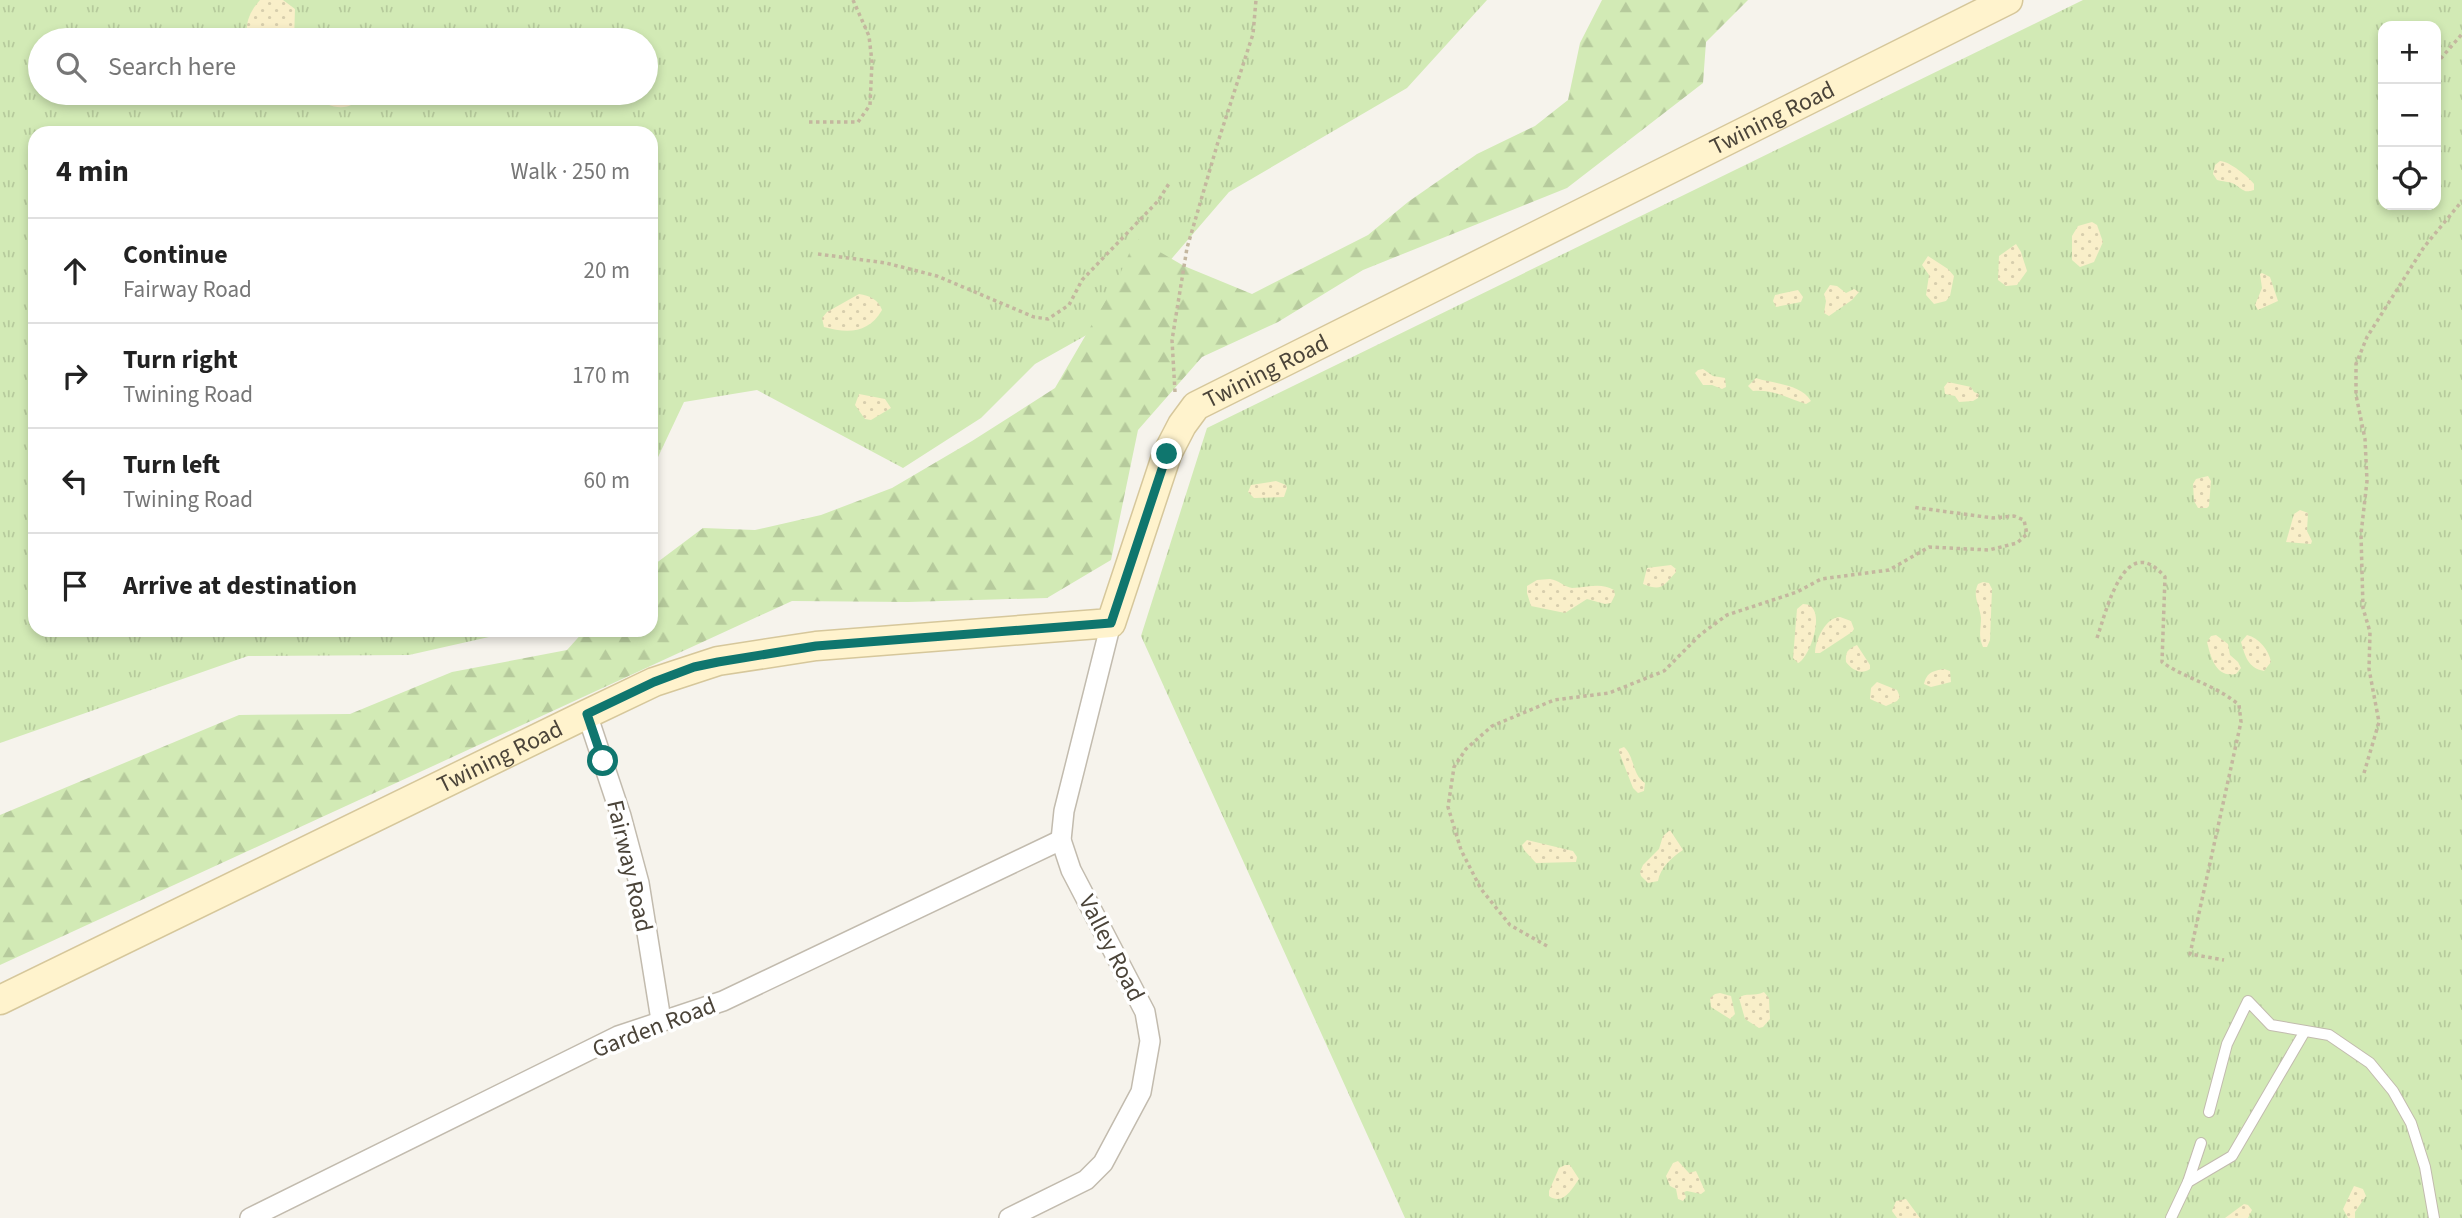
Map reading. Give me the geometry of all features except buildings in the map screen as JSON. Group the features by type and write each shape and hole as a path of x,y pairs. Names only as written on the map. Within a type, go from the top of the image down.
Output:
{"street":[{"name":"Twining Road","path":"0,1000 587,714 654,682 694,667 816,646 1111,623 1167,454 1182,425 1196,406 2008,0"},
{"name":"Valley Road","path":"1010,1218 1086,1180 1103,1163 1141,1092 1150,1041 1145,1012 1071,870 1061,840 1064,811 1111,623"},
{"name":"Fairway Road","path":"587,714 621,816 639,883 661,1020"},
{"name":"Garden Road","path":"250,1218 618,1036 723,1001 1061,840"}],"lane":[{"path":"2208,1112 2227,1044 2248,1001 2271,1024 2329,1035 2370,1063 2393,1091 2412,1123 2425,1167 2434,1218"},
{"path":"2188,1182 2232,1156 2305,1031"},
{"path":"2171,1218 2188,1182 2201,1143"}],"path":[{"path":"809,122 858,122 870,105 872,62 869,36 853,0"},
{"path":"1182,425 1173,384 1172,340 1187,248 1253,34 1256,0"},
{"path":"2441,58 2462,34"},
{"path":"818,254 886,263 937,276 1034,317 1048,319 1069,305 1082,280 1158,201 1170,182"},
{"path":"2364,774 2379,722 2369,669 2370,632 2363,608 2361,534 2367,481 2365,439 2356,395 2356,364 2367,337 2424,247 2462,201"},
{"path":"1547,946 1510,925 1481,889 1461,850 1448,807 1454,767 1466,749 1492,726 1554,700 1609,693 1664,671 1701,634 1727,615 1797,592 1821,579 1889,570 1929,547 1989,550 2017,542 2027,534 2024,520 2014,516 1993,518 1912,508"},
{"path":"2097,638 2116,584 2127,567 2142,562 2156,566 2165,577 2162,662 2176,672 2228,695 2239,705 2241,722 2190,954 2224,960"}],"green space":[{"path":"0,0 1487,0 1407,88 1229,192 1124,314 1035,364 981,418 903,468 757,390 684,402 658,457 658,126 28,126 28,637 489,637 409,655 248,656 0,743"},
{"path":"1602,0 1748,0 1706,42 1703,83 1567,188 1363,270 1278,322 1202,357 1138,430 1111,560 1047,598 908,602 792,601 0,965 0,815 239,715 350,714 452,672 567,650 579,637 658,637 658,562 703,528 755,530 821,515 892,488 1055,388 1116,283 1136,238 1184,266 1252,294 1368,235 1408,202 1477,154 1535,126 1568,100 1580,43"},
{"path":"2083,0 2462,0 2462,1218 1405,1218 1141,636 1207,428"}],"sand":[{"path":"260,0 283,0 295,9 294,28 247,28 253,9"},
{"path":"2220,161 2243,174 2254,184 2254,190 2245,191 2232,183 2217,180 2213,174 2215,165"},
{"path":"2092,222 2097,225 2103,242 2094,262 2080,267 2072,260 2072,236 2078,226"},
{"path":"2016,244 2027,271 2017,285 2006,286 1998,280 1999,256"},
{"path":"1928,256 1954,276 1950,296 1946,301 1934,304 1926,295 1929,275 1922,265"},
{"path":"2262,273 2270,277 2278,301 2258,310 2255,305 2262,288"},
{"path":"1830,285 1837,286 1846,293 1854,289 1859,292 1829,316 1824,313 1824,294"},
{"path":"1798,290 1803,297 1801,302 1776,307 1773,301 1775,295"},
{"path":"859,294 878,303 882,310 877,318 857,330 841,331 824,327 822,318 827,312"},
{"path":"1703,369 1713,376 1725,378 1726,387 1722,389 1703,385 1695,373"},
{"path":"1756,378 1794,388 1807,395 1811,401 1806,404 1773,393 1753,391 1748,386"},
{"path":"1948,382 1971,387 1979,394 1978,398 1959,402 1955,396 1945,394 1944,387"},
{"path":"859,394 885,399 891,408 871,420 865,419 855,405"},
{"path":"2208,476 2211,481 2209,506 2198,508 2194,501 2193,484 2196,479"},
{"path":"1276,481 1286,485 1284,497 1254,498 1248,492 1251,485"},
{"path":"2300,510 2308,513 2307,531 2311,544 2286,542 2294,514"},
{"path":"1671,565 1676,572 1662,586 1643,584 1647,568"},
{"path":"1550,579 1572,588 1604,586 1614,590 1615,595 1611,603 1587,599 1565,613 1531,606 1527,586 1537,580"},
{"path":"1983,582 1989,583 1992,589 1990,640 1987,647 1983,647 1981,639 1981,618 1976,597 1976,588"},
{"path":"1803,604 1811,606 1816,621 1812,642 1798,663 1793,658 1797,609"},
{"path":"1840,617 1851,621 1854,629 1852,632 1820,653 1815,653 1822,630 1830,621"},
{"path":"2216,635 2228,644 2230,655 2238,662 2241,668 2236,674 2224,673 2215,666 2207,642 2211,636"},
{"path":"2247,635 2263,645 2268,653 2271,662 2264,671 2254,667 2246,657 2241,642"},
{"path":"1857,645 1870,665 1867,671 1857,671 1846,662 1848,651"},
{"path":"1944,669 1950,671 1951,682 1931,687 1924,684 1931,673"},
{"path":"1877,682 1897,690 1900,697 1897,701 1886,706 1870,699 1871,688"},
{"path":"1624,747 1645,783 1644,791 1638,793 1633,788 1619,752 1619,749"},
{"path":"1670,830 1683,850 1667,863 1658,881 1648,883 1640,872 1643,865 1659,849 1663,836"},
{"path":"1527,840 1573,851 1577,857 1576,862 1536,863 1522,845"},
{"path":"1764,992 1769,998 1770,1019 1759,1028 1745,1019 1739,998"},
{"path":"1720,993 1731,996 1735,1014 1730,1019 1711,1007 1710,998"},
{"path":"1678,1161 1689,1173 1696,1171 1705,1191 1701,1194 1687,1191 1684,1192 1686,1197 1683,1201 1678,1199 1676,1189 1670,1186 1666,1176 1673,1163"},
{"path":"1570,1165 1579,1179 1567,1195 1554,1199 1549,1196 1549,1191 1559,1168"},
{"path":"2354,1186 2363,1189 2366,1196 2355,1212 2355,1218 2348,1218 2343,1209"},
{"path":"1906,1199 1920,1218 1897,1218 1892,1211 1896,1201"},
{"path":"2244,1204 2252,1210 2248,1218 2225,1218"}],"route":[{"path":"603,761 587,714 654,682 694,667 816,646 1111,623 1167,454"}]}
